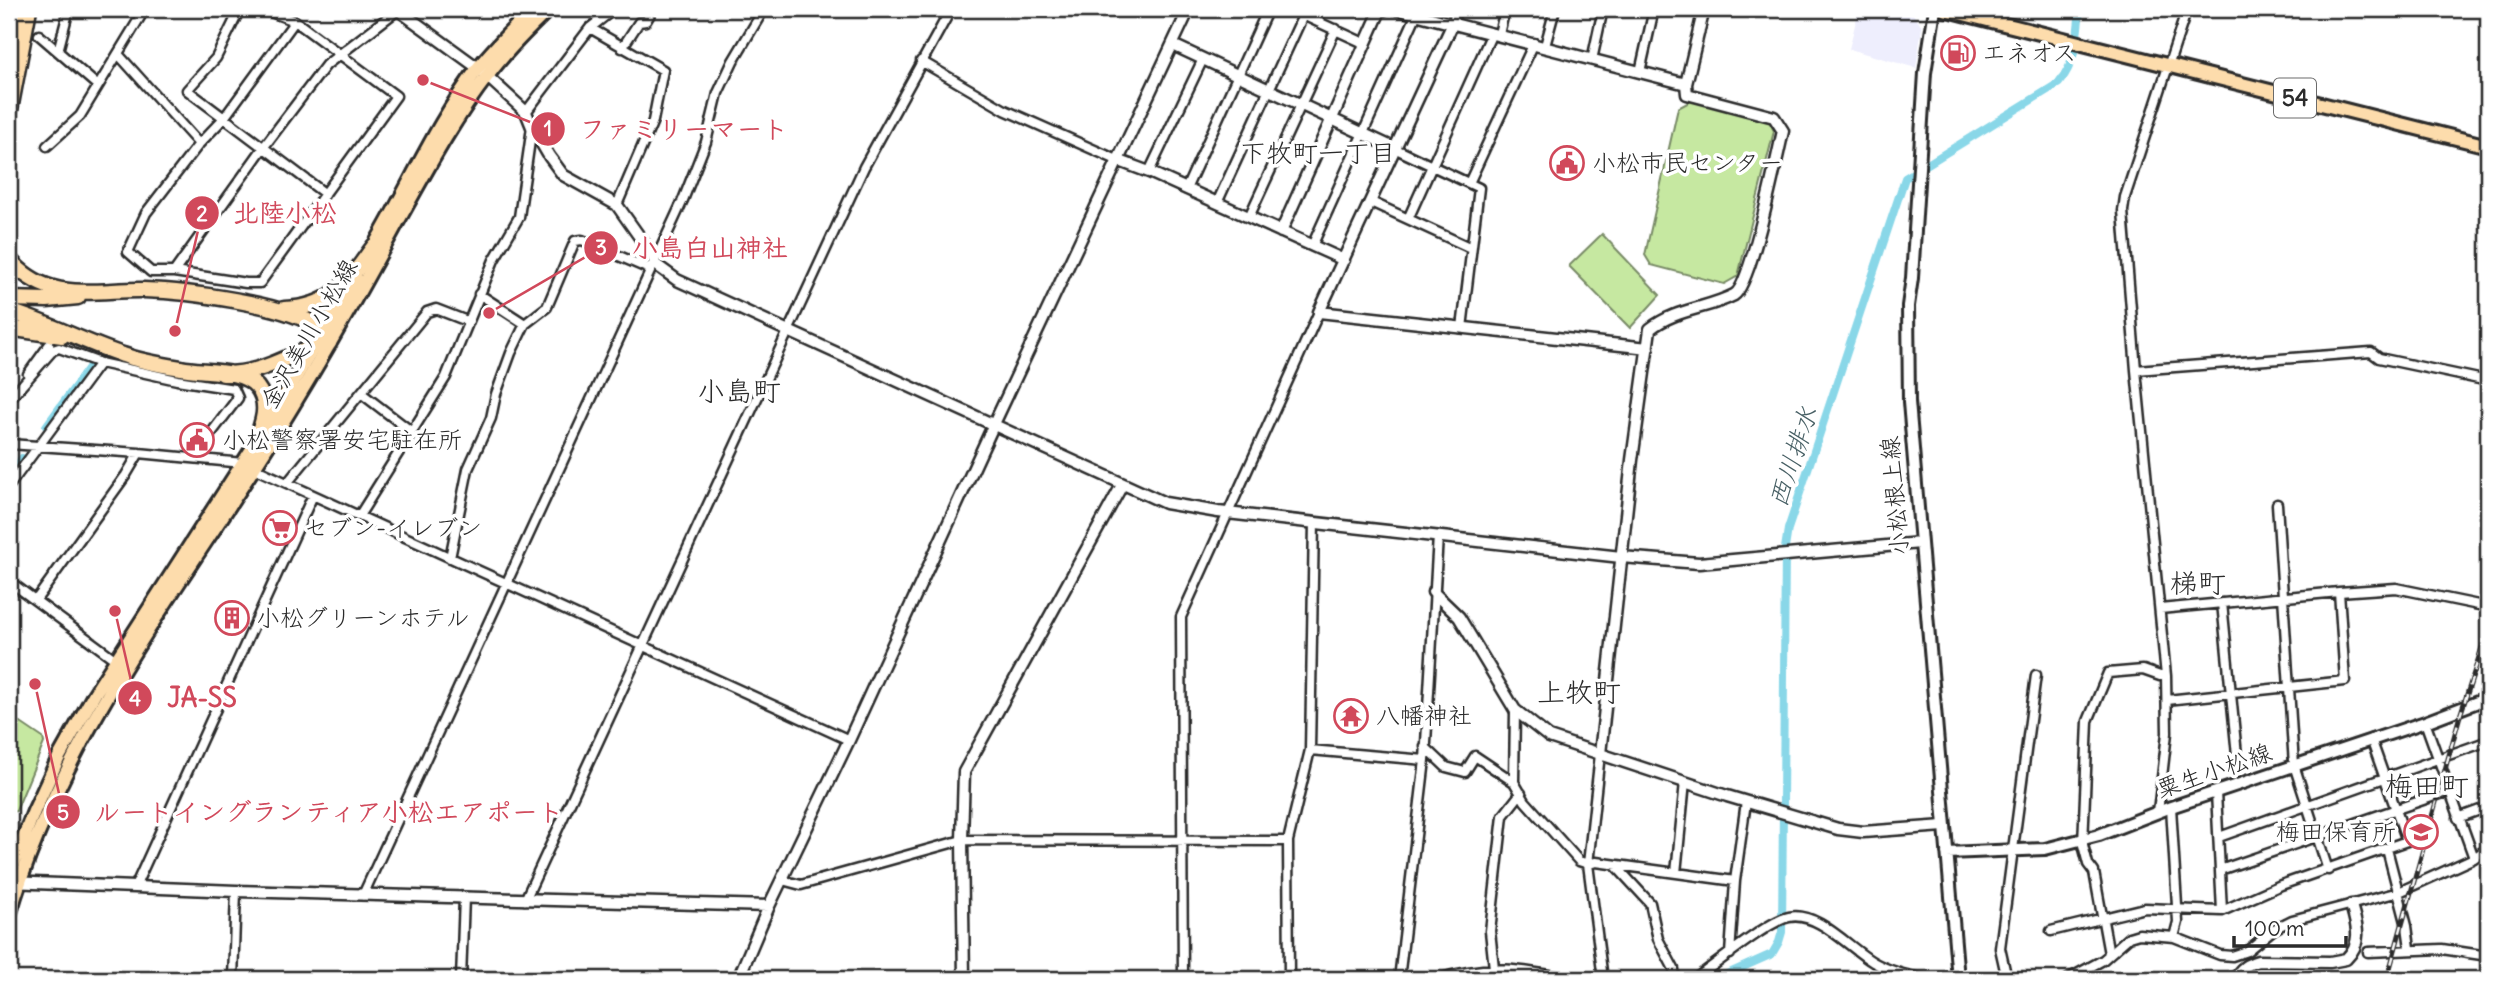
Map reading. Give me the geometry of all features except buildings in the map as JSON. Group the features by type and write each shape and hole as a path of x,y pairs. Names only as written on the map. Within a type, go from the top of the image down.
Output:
{"highway":[{"path":"9,47 19,9"},
{"path":"9,115 29,9"},
{"path":"265,307 299,308 327,299 344,286 374,246"},
{"path":"9,259 25,275 52,288 80,291 146,290 205,295 265,307 306,320 322,340 282,362 257,371 223,374"},
{"path":"9,299 62,299 114,290"},
{"path":"9,311 61,329 102,356"},
{"path":"9,328 51,334 102,356 244,378 261,393 264,410 264,419 253,448"}],"main road":[{"path":"12,880 34,811 59,757 116,660 249,465 253,448 322,340 427,148 533,9"},
{"name":"金沢美川小松線","path":"9,916 12,880 108,692 249,465 483,72 549,9"},
{"name":"小松根上線","path":"1935,9 1925,73 1908,306 1908,370 1920,543 1958,979"},
{"name":"54","path":"1944,9 2488,146"},
{"name":"粟生小松線","path":"1947,853 2045,849 2083,839 2488,698"}],"street":[{"path":"58,51 69,9"},
{"path":"47,146 80,116 145,9"},
{"path":"240,9 216,58 187,90 324,193"},
{"path":"262,9 295,21 396,96 260,283 174,272 151,272 128,251 146,213 199,144 224,118 295,21"},
{"path":"174,272 263,148 327,65 398,9 483,72 526,112 549,156 564,175 617,205 653,256 655,264 677,280 1164,503 1438,537 1699,563 1920,543"},
{"path":"526,112 590,28 614,9"},
{"path":"622,48 639,22 646,21 653,9"},
{"path":"363,895 655,264 706,142 718,93 733,61 764,9"},
{"path":"525,900 864,167 949,9"},
{"path":"738,979 768,906 849,740 1189,9"},
{"path":"1186,189 1268,9"},
{"path":"1281,232 1380,11 1386,9"},
{"path":"1396,9 1419,12 1686,84"},
{"path":"1183,979 1181,617 1453,23 1456,9"},
{"path":"1408,219 1505,9"},
{"path":"1469,183 1555,9"},
{"path":"1592,60 1604,9"},
{"path":"1640,72 1654,9"},
{"path":"1602,979 1588,864 1621,557 1650,329 1662,319 1737,294 1744,283 1783,131 1774,117 1687,94 1686,84 1703,9"},
{"path":"2158,812 2167,733 2166,676 2123,211 2125,197 2187,9"},
{"path":"1217,203 1304,12 1366,44"},
{"path":"1312,246 1419,12"},
{"path":"590,28 663,70 653,121 617,205"},
{"path":"1249,217 1336,29"},
{"path":"39,35 98,86"},
{"path":"1173,46 1479,188 1462,327"},
{"path":"118,54 199,144"},
{"path":"1149,172 1203,60"},
{"path":"921,61 1005,110 1344,260"},
{"path":"359,516 446,377 494,260 519,217 532,127"},
{"path":"1371,202 1471,248"},
{"path":"450,558 468,469 491,418 496,394 511,353 526,324 547,307 575,241 582,240 647,268 655,264"},
{"path":"479,294 526,324"},
{"path":"288,482 427,312 436,309 467,321"},
{"path":"1319,312 1648,348"},
{"path":"9,400 49,345"},
{"path":"25,380 53,350 59,348 102,356 177,380 234,388 239,398 193,457"},
{"path":"2136,370 2371,352 2379,358 2488,381"},
{"path":"9,486 102,356"},
{"path":"361,393 412,432"},
{"path":"9,444 193,457 249,465 849,740"},
{"path":"36,600 139,453"},
{"path":"964,979 964,772 1122,485"},
{"path":"135,887 313,495"},
{"path":"2277,505 2294,765 2328,870"},
{"path":"1289,979 1288,841 1310,750 1314,522"},
{"path":"1399,979 1425,760 1438,537"},
{"path":"9,581 116,660"},
{"path":"2160,609 2396,588 2488,607"},
{"path":"1433,592 1459,617 1515,710 1549,737 1746,802 1838,829 1863,832 1944,825"},
{"path":"2167,700 2345,681 2339,592"},
{"path":"2222,603 2237,755"},
{"path":"2109,954 2094,872 2088,864 2083,839 2088,720 2108,673 2143,670 2166,676"},
{"path":"2007,979 2000,948 2036,675"},
{"path":"1514,782 1515,710"},
{"path":"2425,722 2474,858"},
{"path":"2051,931 2145,908 2222,911 2281,885 2407,841 2371,739"},
{"path":"2219,837 2488,741"},
{"path":"1425,747 1446,767 1465,772 1475,757 1514,782 1579,861 1735,881"},
{"path":"1310,750 1425,760"},
{"path":"1676,873 1685,782"},
{"path":"2220,870 2449,791"},
{"path":"2216,792 2222,911"},
{"path":"1492,979 1494,968 1490,931 1503,816 1521,793"},
{"path":"1730,954 1735,881 1746,802"},
{"path":"2171,807 2178,922 2174,937"},
{"path":"2458,818 2488,807"},
{"path":"782,880 802,885 962,840 1288,841"},
{"path":"2068,979 2089,970 2129,937 2139,934 2174,937 2220,955 2232,956 2247,951 2274,929 2292,920 2399,892 2474,858 2488,848"},
{"path":"2387,849 2410,948"},
{"path":"1615,865 1650,903 1658,939 1674,970 1675,979"},
{"path":"12,880 236,891 768,906"},
{"path":"233,979 236,891"},
{"path":"461,979 464,897"},
{"path":"2236,979 2238,973 2247,965 2258,961 2330,962 2346,959 2358,943 2358,929 2351,905"},
{"path":"1695,979 1770,925 1788,917 1810,917 1890,975 1924,979"},
{"path":"2368,952 2442,948 2488,956"},
{"path":"1439,979 1458,973 1494,968 1513,968 1572,979"}],"shaded area":[{"path":"1859,9 1892,9 1913,14 1922,27 1916,68 1849,49"}],"green space":[{"path":"1691,101 1769,121 1774,131 1738,276 1724,284 1651,265 1645,255 1678,108"},
{"path":"1602,234 1660,295 1630,328 1569,266"},
{"path":"9,715 43,738 44,743 16,811 9,812"}],"waterway":[{"name":"西川排水","path":"1716,979 1772,954 1782,932 1785,548 1788,529 1905,178 2059,83 2073,57 2080,9"},
{"path":"46,426 90,366"},
{"path":"9,477 22,458"}],"railway":[{"path":"2387,979 2459,719 2488,629"}],"place":[{"name":"エネオス","path":"1958,53"},
{"name":"ファミリーマート","path":"423,80"},
{"name":"小松市民センター","path":"1567,163"},
{"name":"小島白山神社","path":"489,313"},
{"name":"北陸小松","path":"175,331"},
{"name":"小松警察署安宅駐在所","path":"197,440"},
{"name":"セブン-イレブン","path":"280,528"},
{"name":"JA-SS","path":"115,611"},
{"name":"小松グリーンホテル","path":"232,618"},
{"name":"ルートイングランティア小松エアポート","path":"35,684"},
{"name":"八幡神社","path":"1351,716"},
{"name":"梅田保育所","path":"2421,832"}],"district":[{"name":"下牧町一丁目","path":"1318,153"},
{"name":"小島町","path":"739,391"},
{"name":"梯町","path":"2198,583"},
{"name":"上牧町","path":"1579,692"},
{"name":"梅田町","path":"2427,786"}]}
